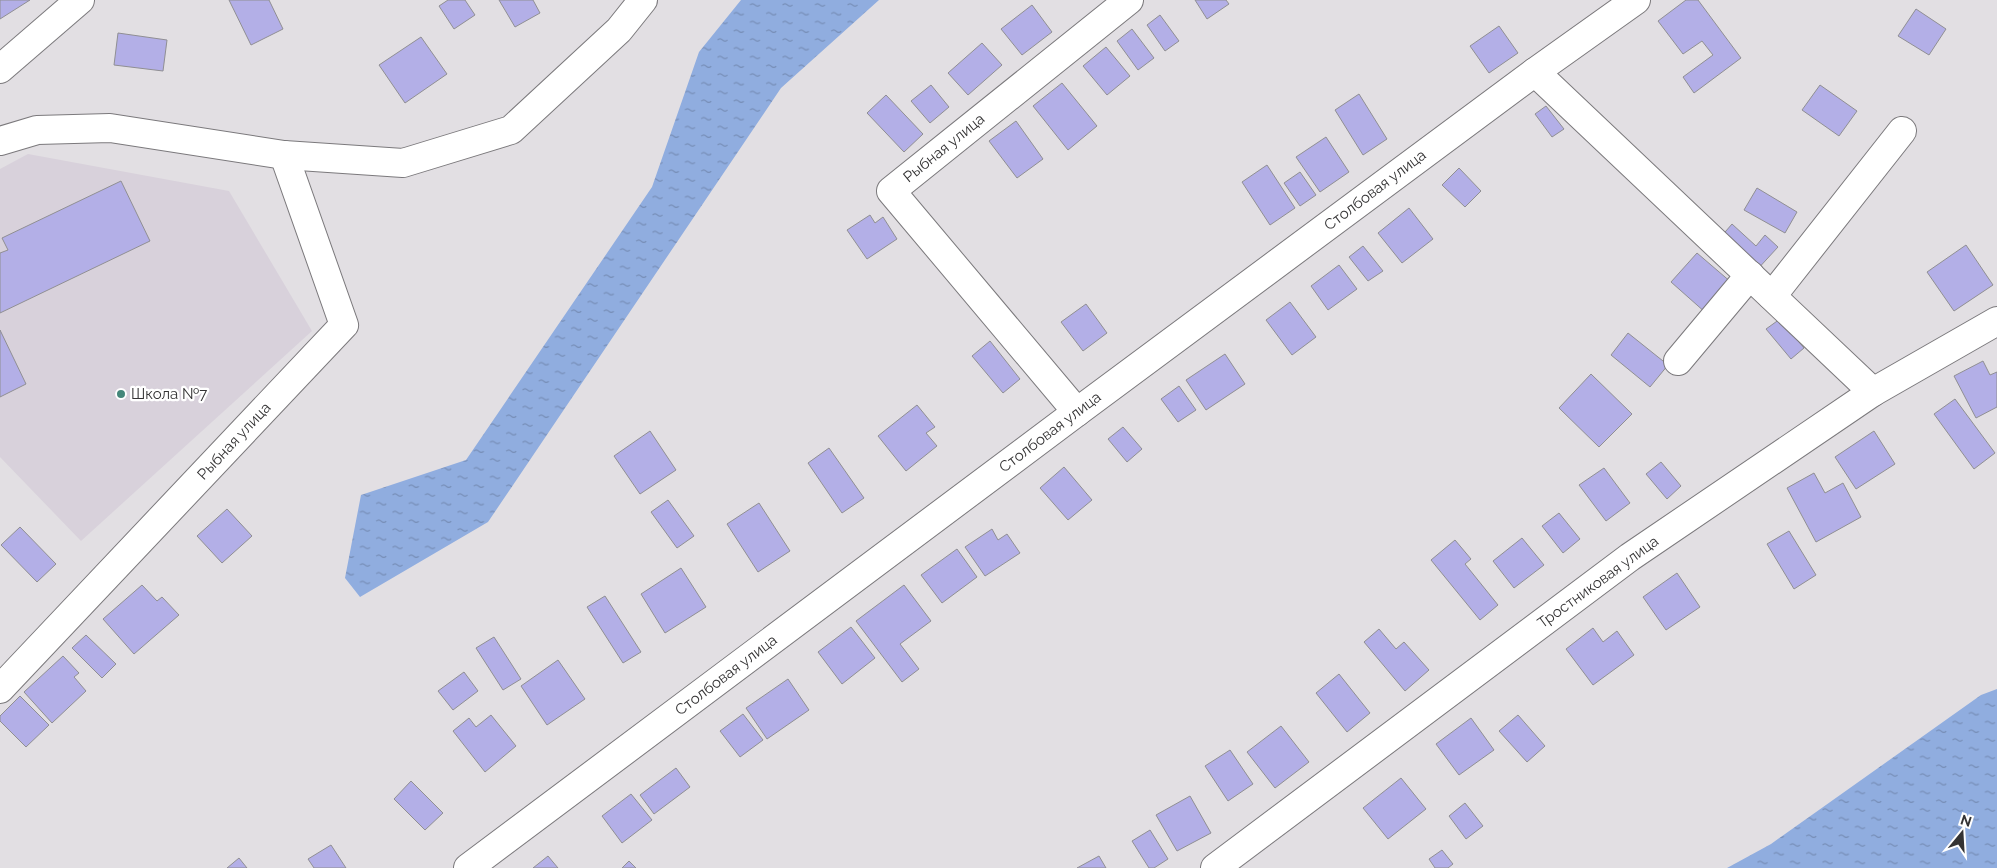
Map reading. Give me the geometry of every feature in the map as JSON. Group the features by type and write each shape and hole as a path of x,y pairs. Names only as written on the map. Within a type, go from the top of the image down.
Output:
{"street":[{"path":"0,69 80,0"},
{"path":"0,141 37,130 110,128 284,155 402,163 511,130 619,30 644,0"},
{"name":"Рыбная улица","path":"1077,412 891,191 1129,0"},
{"name":"Столбовая улица","path":"468,868 1077,412 1535,72 1636,0"},
{"path":"1535,72 1873,392"},
{"path":"1772,296 1902,131"},
{"name":"Рыбная улица","path":"0,689 344,325 284,155"},
{"path":"1678,361 1750,275"},
{"name":"Тростниковая улица","path":"1215,868 1630,557 1873,392 1997,321"}],"shaded area":[{"name":"Школа №7","path":"28,154 229,191 312,331 81,541 0,457 0,169"}],"water":[{"path":"741,0 879,0 781,88 488,522 360,597 345,578 361,495 466,460 652,187 699,52"},
{"path":"1997,689 1997,868 1727,868 1771,844 1981,695"}],"building":[{"path":"0,0 30,0 0,19"},
{"path":"229,0 269,0 283,29 251,45"},
{"path":"448,0 465,0 475,15 454,29 439,6"},
{"path":"499,0 533,0 540,13 515,27"},
{"path":"1195,0 1226,0 1229,4 1207,19"},
{"path":"1686,0 1698,0 1741,58 1694,93 1683,77 1713,55 1702,41 1683,54 1658,21"},
{"path":"1032,5 1052,32 1022,55 1001,29"},
{"path":"1916,9 1946,29 1929,55 1898,36"},
{"path":"1160,15 1179,41 1165,51 1147,25"},
{"path":"1499,26 1518,53 1489,73 1470,46"},
{"path":"1132,29 1154,58 1138,70 1117,41"},
{"path":"118,33 167,40 163,71 114,65"},
{"path":"421,37 447,74 405,103 379,65"},
{"path":"982,43 1002,65 968,95 948,73"},
{"path":"1106,47 1130,76 1107,95 1083,66"},
{"path":"1062,83 1097,126 1068,150 1033,106"},
{"path":"931,85 949,107 930,123 911,101"},
{"path":"1820,85 1857,111 1839,136 1802,110"},
{"path":"1359,94 1387,139 1363,155 1335,110"},
{"path":"886,95 923,134 904,152 867,113"},
{"path":"1546,106 1564,129 1552,137 1535,114"},
{"path":"1016,121 1043,159 1017,178 989,141"},
{"path":"1326,137 1349,172 1320,192 1296,157"},
{"path":"1267,165 1295,208 1270,225 1242,182"},
{"path":"1459,168 1481,191 1465,207 1442,185"},
{"path":"1300,172 1316,195 1300,206 1284,183"},
{"path":"121,181 150,241 0,313 0,253 8,250 2,238"},
{"path":"1757,188 1797,212 1785,233 1744,210"},
{"path":"1409,208 1433,239 1402,263 1378,233"},
{"path":"870,215 875,223 883,217 897,239 867,259 847,230"},
{"path":"1732,224 1756,246 1765,235 1778,247 1755,272 1719,239"},
{"path":"1966,245 1993,285 1954,311 1927,272"},
{"path":"1363,246 1383,271 1368,281 1349,257"},
{"path":"1697,253 1732,283 1706,313 1671,282"},
{"path":"1339,265 1357,289 1328,310 1311,286"},
{"path":"1290,302 1316,337 1292,355 1266,320"},
{"path":"1086,304 1107,333 1083,351 1061,322"},
{"path":"1780,319 1804,348 1791,359 1766,329"},
{"path":"0,330 26,384 0,397"},
{"path":"1628,333 1668,365 1650,387 1611,355"},
{"path":"990,341 1020,379 1003,393 972,356"},
{"path":"1225,354 1245,384 1206,410 1186,380"},
{"path":"1983,361 1990,375 1997,372 1997,407 1976,418 1954,376"},
{"path":"1591,374 1632,414 1599,447 1559,408"},
{"path":"1179,386 1196,410 1178,422 1161,399"},
{"path":"1955,399 1995,453 1974,469 1934,414"},
{"path":"917,405 935,427 926,433 937,446 906,471 878,436"},
{"path":"1123,427 1142,449 1127,462 1108,439"},
{"path":"650,431 676,470 640,494 614,456"},
{"path":"1874,431 1895,464 1856,489 1835,457"},
{"path":"829,448 864,498 842,513 808,463"},
{"path":"1661,462 1681,486 1667,499 1646,474"},
{"path":"1064,467 1092,500 1068,520 1040,488"},
{"path":"1604,468 1630,503 1606,521 1579,485"},
{"path":"1814,473 1825,493 1843,483 1861,517 1816,542 1787,488"},
{"path":"668,500 694,536 677,548 651,512"},
{"path":"759,503 790,551 758,572 727,524"},
{"path":"227,509 252,536 222,563 197,536"},
{"path":"1559,513 1580,539 1563,553 1542,526"},
{"path":"20,527 56,564 37,582 1,545"},
{"path":"992,529 998,540 1007,534 1020,553 985,576 965,547"},
{"path":"1789,531 1816,575 1794,589 1767,544"},
{"path":"1522,538 1544,565 1514,588 1493,561"},
{"path":"1455,540 1471,559 1465,564 1498,605 1480,620 1431,560"},
{"path":"957,549 977,577 942,603 921,575"},
{"path":"681,568 706,607 665,633 641,594"},
{"path":"1677,573 1700,607 1666,630 1643,597"},
{"path":"142,585 157,601 162,597 179,615 134,654 103,619"},
{"path":"904,585 931,621 900,644 919,669 902,682 856,621"},
{"path":"605,596 641,652 623,663 587,607"},
{"path":"851,627 875,658 842,684 818,652"},
{"path":"1593,628 1603,642 1617,631 1634,655 1593,685 1566,649"},
{"path":"1379,629 1396,649 1404,642 1429,670 1405,691 1364,642"},
{"path":"86,635 116,664 102,678 72,648"},
{"path":"494,637 521,679 503,690 476,648"},
{"path":"63,656 79,673 74,677 86,691 52,723 24,692"},
{"path":"558,660 585,699 547,725 521,686"},
{"path":"464,672 478,691 453,710 438,691"},
{"path":"1339,674 1370,713 1347,732 1316,693"},
{"path":"788,679 809,710 767,739 746,708"},
{"path":"20,696 49,725 26,747 0,721 0,716"},
{"path":"743,714 763,740 740,757 720,731"},
{"path":"491,715 516,746 485,772 453,731 469,718 476,727"},
{"path":"1518,715 1545,746 1527,762 1499,731"},
{"path":"1471,718 1494,750 1459,775 1436,744"},
{"path":"1281,726 1309,762 1275,788 1247,752"},
{"path":"1230,750 1253,784 1228,801 1205,766"},
{"path":"676,768 690,787 654,814 640,795"},
{"path":"1401,778 1426,809 1388,839 1363,808"},
{"path":"411,781 443,813 425,830 394,799"},
{"path":"631,794 652,820 622,843 602,816"},
{"path":"1190,796 1211,833 1177,851 1156,815"},
{"path":"1465,803 1483,826 1466,839 1449,816"},
{"path":"1150,830 1168,859 1154,868 1149,868 1132,841"},
{"path":"331,845 346,868 314,868 308,859"},
{"path":"1442,850 1453,864 1448,868 1435,868 1429,859"},
{"path":"548,856 558,868 533,868"},
{"path":"1099,856 1106,868 1077,868"},
{"path":"239,858 247,868 227,868"},
{"path":"629,861 636,868 622,868"}],"place":[{"name":"Школа №7","path":"121,394"}]}
